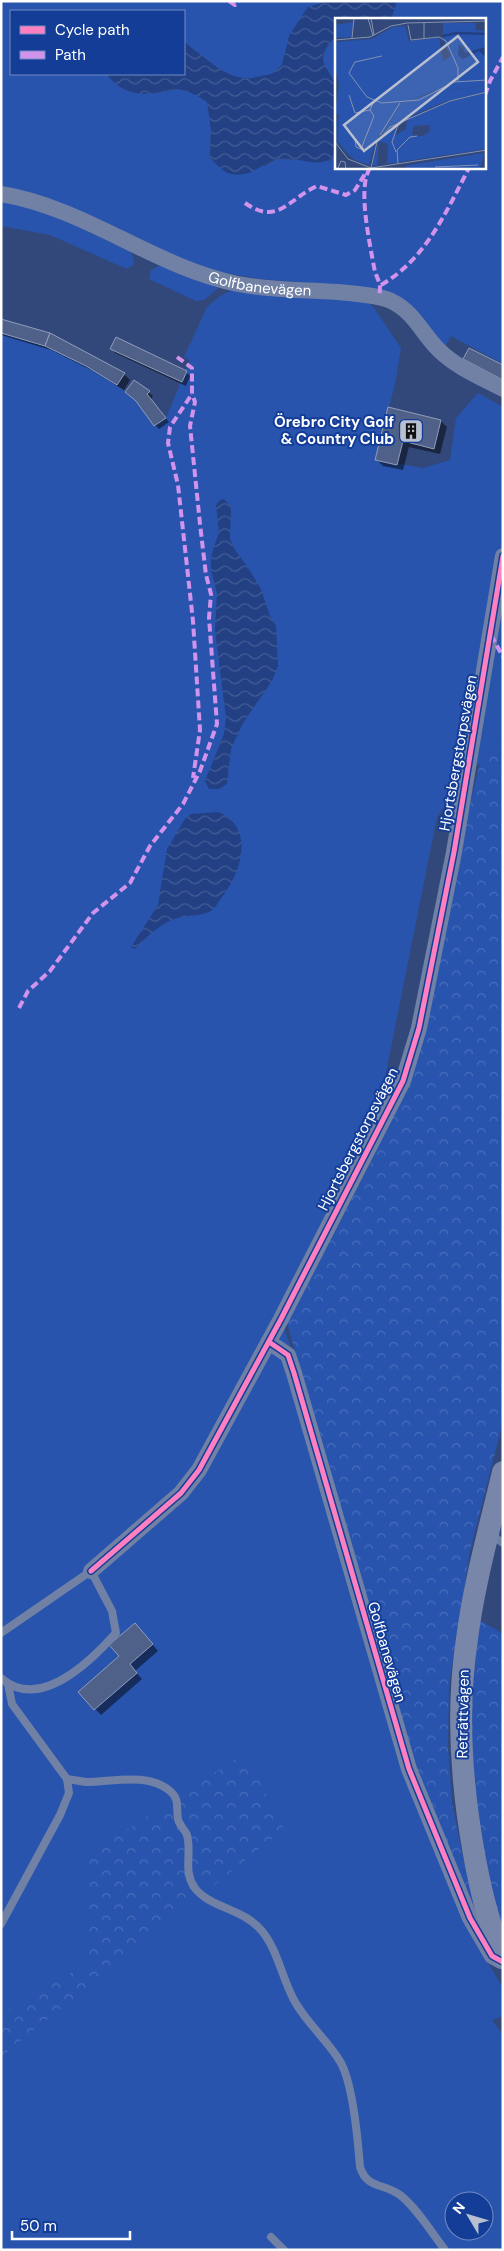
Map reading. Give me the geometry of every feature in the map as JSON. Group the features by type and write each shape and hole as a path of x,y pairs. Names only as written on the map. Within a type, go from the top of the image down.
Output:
{"street":[{"name":"Golfbanevägen","path":"1,194 60,211 87,222 148,253 209,277 239,284 348,293 379,297 392,301 406,310 443,354 503,389"},
{"name":"Hjortsbergstorpsvägen","path":"91,1571 181,1493 199,1470 269,1342 403,1081 412,1055 454,852 503,556"},
{"name":"Golfbanevägen","path":"269,1342 288,1355 294,1373 409,1769 470,1918 492,1956 503,1962"},
{"name":"Reträttvägen","path":"503,1472 496,1538 467,1638 461,1698 461,1750 465,1806 477,1872 503,1956"}],"lane":[{"name":"Hjortsbergstorpsvägen","path":"1,1633 91,1571"},
{"path":"1,1678 8,1684 29,1689 57,1684 96,1656 116,1633 112,1612 91,1571"},
{"path":"1,1924 60,1815 69,1793 67,1779 12,1704 8,1684"},
{"path":"67,1779 86,1782 138,1779 160,1785 171,1791 178,1803 178,1820 187,1836 187,1869 193,1886 204,1898 247,1917 262,1931 274,1951 286,1984 299,2009 340,2061 348,2076 360,2167 363,2176 370,2182 400,2195 445,2250"},
{"path":"271,2237 284,2250"}],"green space":[{"path":"1,1 328,1 325,2 285,54 282,65 272,74 247,79 233,76 219,69 185,43 185,10 10,10 10,75 110,75 156,93 177,89 194,93 207,102 211,129 210,158 265,166 277,159 330,161 335,154 335,169 486,169 486,18 391,18 396,4 395,1 503,1 503,364 451,336 446,345 440,342 362,287 260,279 208,270 1,188"},
{"path":"335,37 335,83 327,71 323,60 330,43"},
{"path":"1,200 43,210 131,252 134,261 133,265 127,269 50,235 1,226"},
{"path":"161,265 222,285 204,300 196,301 149,279 151,270"},
{"path":"236,288 365,299 374,308 401,348 395,384 375,460 423,468 450,460 456,418 478,393 503,407 503,737 480,763 465,776 437,817 385,1078 281,1319 315,1418 469,1931 503,1988 503,2016 492,2020 503,2035 503,2250 1,2250 1,333 46,347 78,361 166,418 190,360 184,357 207,307 220,296"},
{"path":"503,737 503,1421 470,1551 449,1685 448,1745 452,1803 463,1858 490,1942 411,1768 287,1323 371,1162 415,1058 461,841 480,763"},
{"path":"478,1619 503,1634 503,1944 482,1859 470,1733"},
{"path":"245,1753 284,1829 1,2057 1,2014 86,1964 86,1856"}],"water":[{"path":"328,1 395,1 396,4 391,18 335,18 335,37 322,55 324,64 335,82 335,153 324,162 317,163 286,158 272,161 246,174 228,173 222,170 210,158 211,129 207,102 193,94 178,89 148,94 134,93 117,85 107,75 185,75 185,43 219,69 233,76 247,79 272,74 282,65 289,36 308,7"},
{"path":"224,499 231,507 230,539 235,550 261,589 270,616 276,626 278,666 272,681 243,723 231,749 227,784 219,789 209,789 205,781 224,734 226,718 215,631 217,593 211,570 211,556 219,532 216,505 220,500"},
{"path":"219,812 230,819 237,828 241,838 242,849 236,872 225,893 208,913 174,919 150,934 135,949 131,947 158,905 167,849 185,819 191,814"}],"building":[{"path":"1,319 50,333 45,346 1,333"},
{"path":"50,333 125,373 117,385 86,366 45,346"},
{"path":"116,337 187,371 182,382 110,349"},
{"path":"469,348 503,365 503,380 463,359"},
{"path":"134,380 150,391 147,394 166,418 154,426 136,401 125,392"},
{"name":"Örebro City Golf & Country Club","path":"388,407 441,420 434,449 403,441 397,465 375,460"},
{"path":"135,1623 153,1644 130,1664 137,1673 94,1710 78,1692 119,1656 109,1645"}],"marked path":[{"path":"229,1 235,5 239,1"},
{"path":"486,92 503,57"},
{"path":"370,169 366,177 364,202 374,267 380,284 379,297"},
{"path":"381,285 411,262 423,248 443,218 468,169"},
{"path":"245,203 266,212 275,211 317,186 346,195 355,190 365,174"},
{"path":"177,357 192,368 192,394 170,427 168,443 178,485 193,621 200,730 193,778"},
{"path":"19,1008 28,991 50,971 93,913 130,883 150,846 183,804 200,771 217,724 209,618 211,594 206,575 190,426 195,402 192,394"},
{"path":"491,635 503,657"}],"cycle path":[{"path":"91,1571 181,1493 199,1470 281,1319 403,1081 419,1028 454,852 503,556"},
{"path":"269,1342 288,1355 294,1373 409,1769 470,1918 492,1956 503,1962"}],"place":[{"name":"Örebro City Golf & Country Club","path":"411,431"}]}
